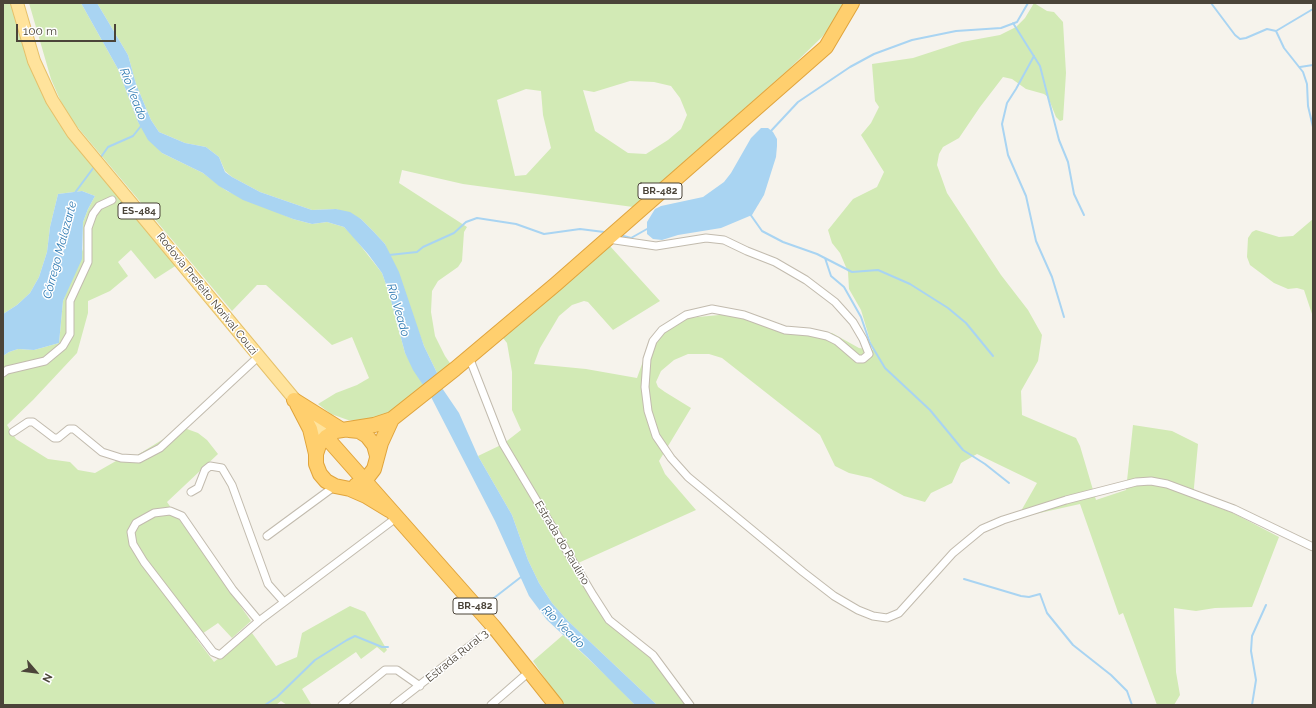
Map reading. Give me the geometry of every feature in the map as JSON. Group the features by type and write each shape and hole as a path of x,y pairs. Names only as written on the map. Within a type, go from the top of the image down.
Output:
{"highway":[{"name":"BR-482","path":"326,437 336,431 374,425 392,419 424,392 455,369 556,284 606,238 826,47 852,3"},
{"path":"296,402 344,430 359,431 367,436 374,445 376,460 389,510"},
{"path":"296,402 310,429 316,454"},
{"name":"BR-482","path":"364,482 370,476 392,419"},
{"path":"316,454 319,445 326,437"},
{"name":"ES-484","path":"326,437 389,510"},
{"name":"BR-482","path":"316,454 316,464 320,474 326,481 336,487 366,496 389,510 494,627 556,705"},
{"path":"336,487 350,487 364,482"}],"main road":[{"name":"Rodovia Prefeito Norival Couzi","path":"17,3 34,61 52,100 73,133 170,247 296,402"},
{"name":"ES-484","path":"296,402 326,437"}],"street":[{"path":"3,373 7,370 46,361 63,346 70,334 70,301 88,262 88,228 93,214 99,206 112,200"},
{"path":"606,238 656,246 706,238 724,240 775,262 806,280 835,302 853,322 863,338 869,354 863,359 858,359 827,336 809,332 785,330 744,315 712,309 686,315 662,330 653,341 647,359 645,386 648,411 656,436 671,458 688,477 803,572 834,596 858,610 873,616 887,618 899,613 953,553 982,529 1002,520 1066,500 1136,482 1150,481 1167,484 1219,503 1313,548"},
{"path":"13,432 28,422 34,422 54,438 58,438 69,429 74,429 102,452 121,458 139,459 160,448 258,357"},
{"name":"Estrada do Raulino","path":"469,357 503,444 593,595 609,620 653,655 690,705"},
{"path":"191,492 198,488 204,470 210,466 222,468 232,484 268,584 284,602"},
{"path":"267,536 336,487"},
{"path":"259,621 233,590 182,516 170,511 154,513 136,523 131,532 133,544 144,562 213,652 220,655 259,621 284,602 389,510"},
{"name":"Estrada Rural 3","path":"394,705 494,627"},
{"name":"Estrada Rural 3","path":"342,705 385,670 397,670 420,686"},
{"path":"491,705 530,671"}],"green space":[{"path":"3,3 21,3 51,109 60,125 180,263 155,279 131,250 118,262 128,276 110,291 88,301 88,313 77,353 33,400 7,425 16,439 48,459 70,462 78,470 95,473 123,457 131,459 178,430 187,429 198,433 207,440 218,454 167,502 251,621 232,638 218,623 196,638 214,662 252,633 276,666 297,657 302,633 350,606 365,612 387,650 384,653 377,647 361,659 356,652 302,689 311,704 287,705 281,701 276,705 3,705 3,356 18,349 34,350 59,343 63,301 83,249 83,222 95,196 82,191 58,194 50,227 47,252 39,277 30,293 17,305 3,314"},
{"path":"29,3 81,3 118,69 138,122 162,153 203,173 227,191 293,219 312,224 327,222 344,227 353,236 382,273 389,293 405,353 425,388 401,409 365,422 348,420 331,414 318,404 336,393 357,385 369,378 352,337 332,345 266,285 257,285 232,311 74,123 61,102 51,79"},
{"path":"97,3 845,3 836,20 822,37 789,69 633,207 463,184 402,170 399,183 467,227 464,232 462,261 458,267 438,281 432,291 431,312 435,336 452,366 439,377 424,346 385,244 373,231 361,219 336,209 312,210 260,192 232,177 225,171 219,157 206,147 185,143 159,132 151,120 136,84 128,55","holes":["630,81 654,82 671,86 680,98 687,115 681,129 668,140 646,154 628,153 595,131 583,90 594,92","526,89 541,91 543,115 551,148 526,175 515,176 497,100"]},
{"path":"1034,3 1047,11 1054,12 1063,22 1066,73 1063,120 1060,121 1056,117 1048,97 1044,94 1026,89 1012,79 1003,77 959,138 943,147 939,154 937,165 947,193 1001,275 1028,310 1042,335 1038,361 1021,391 1022,415 1076,438 1080,446 1096,500 1126,490 1133,425 1172,431 1198,444 1193,498 1233,513 1279,537 1252,607 1215,608 1196,611 1174,608 1176,672 1180,695 1174,705 1157,705 1123,613 1119,615 1080,504 1017,518 1037,483 977,454 961,463 952,483 931,493 925,502 904,496 871,478 849,473 835,466 820,435 722,358 709,354 688,354 674,360 661,371 656,382 658,387 691,408 659,461 665,474 696,510 576,564 603,614 656,663 691,705 657,705 568,621 552,603 539,583 528,560 512,515 478,456 503,444 521,430 512,410 512,372 507,343 503,338 609,245 660,301 613,330 588,302 584,301 572,305 559,316 540,348 534,364 586,369 637,378 647,350 677,319 730,314 803,331 832,333 859,348 873,350 861,310 849,289 848,272 840,253 832,243 828,230 853,199 877,187 884,172 861,135 871,123 879,107 875,101 872,64 913,58 962,42 1000,35 1016,27 1025,18"},
{"path":"1313,219 1313,317 1304,290 1297,288 1288,289 1274,283 1250,265 1247,257 1248,238 1252,232 1256,230 1279,237 1293,236"},
{"path":"563,635 635,705 563,705 533,661"}],"water":[{"name":"Rio Veado","path":"81,3 97,3 128,55 136,84 151,120 159,132 185,143 206,147 219,157 225,172 260,192 312,210 336,209 350,212 361,219 373,231 385,244 399,272 424,346 439,377 425,388 413,370 405,353 389,293 382,273 368,254 344,227 327,222 312,224 293,219 243,200 219,186 203,173 162,153 148,140 138,122 118,69"},
{"path":"761,128 768,128 773,132 777,139 776,157 764,195 752,215 721,228 678,235 662,240 653,239 647,234 647,222 655,209 661,206 703,197 724,182 731,173 751,138"},
{"path":"82,191 95,196 83,222 82,259 63,301 59,343 34,350 18,349 3,356 3,314 17,305 30,293 39,277 47,252 50,227 58,194"},
{"name":"Rio Veado","path":"442,388 459,413 478,456 512,515 528,560 539,583 552,603 568,621 657,705 635,705 547,620 529,596 495,521 431,397"}],"waterway":[{"path":"770,132 798,102 850,67 874,54 912,40 956,31 1001,28 1017,22 1028,3"},
{"path":"1211,3 1235,35 1240,39 1267,29 1276,31 1313,9"},
{"path":"1013,23 1040,66 1059,140 1068,162 1074,194 1084,215"},
{"path":"1276,31 1284,48 1303,72 1307,84 1308,106 1313,127"},
{"path":"1034,56 1007,103 1002,124 1008,155 1026,196 1036,241 1052,277 1064,317"},
{"path":"1300,67 1313,65"},
{"name":"Córrego Malazarte","path":"101,157 108,147 133,136 141,126"},
{"name":"Córrego Malazarte","path":"74,194 94,167"},
{"path":"750,214 762,231 783,242 817,254 852,272 878,270 910,284 948,308 966,323 993,356"},
{"path":"389,255 417,252 423,247 454,233 466,222 477,218 516,224 544,234 580,229 604,232"},
{"path":"620,235 631,238 647,229"},
{"path":"825,258 831,276 844,287 861,317 870,343 885,368 930,410 963,450 985,464 1009,483"},
{"path":"482,605 490,601 521,577"},
{"path":"964,579 1021,596 1029,597 1040,594 1047,613 1073,645 1111,675 1127,691 1132,705"},
{"path":"1252,705 1256,680 1251,651 1252,636 1266,605"},
{"path":"265,705 277,697 315,660 355,636 382,647 388,647"}]}
